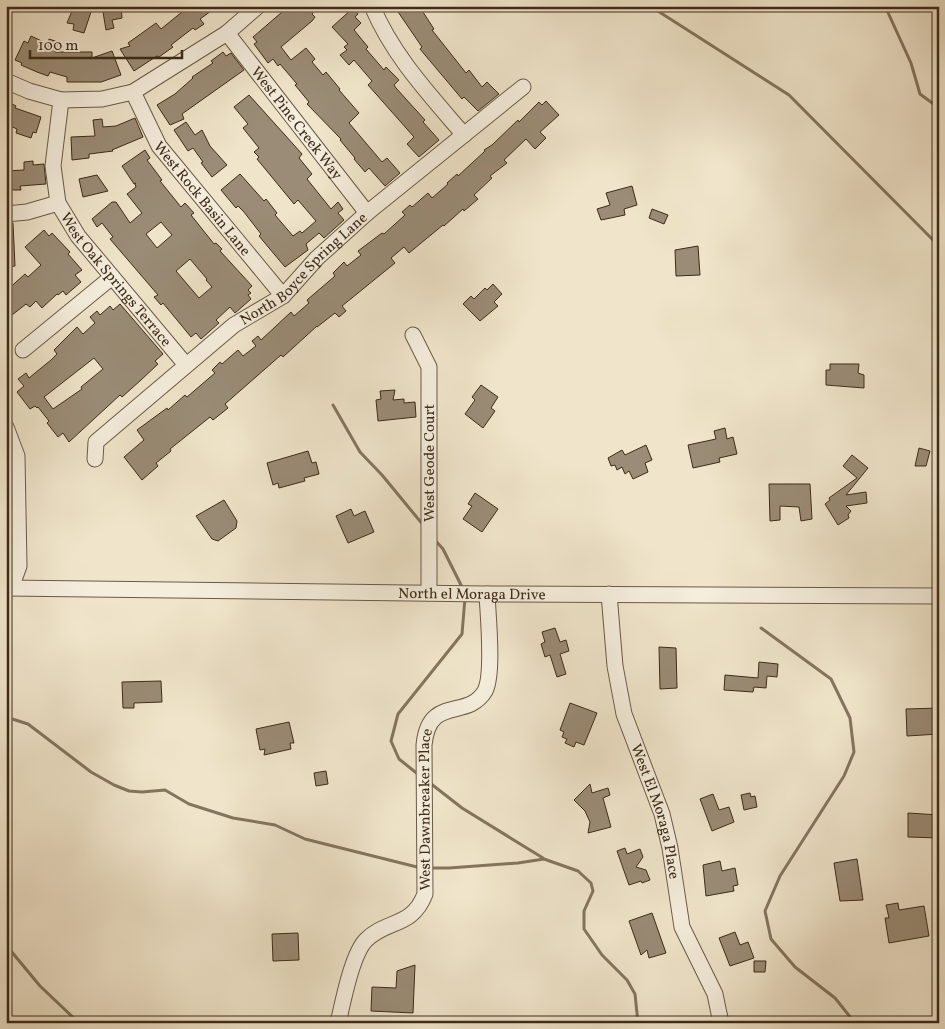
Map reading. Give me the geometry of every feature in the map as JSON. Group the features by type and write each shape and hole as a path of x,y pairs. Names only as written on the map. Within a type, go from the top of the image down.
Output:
{"street":[{"path":"6,81 29,92 61,100 102,99 133,92 227,33 258,6"},
{"path":"372,6 378,21 401,59 464,135"},
{"name":"West Pine Creek Way","path":"227,33 367,213"},
{"name":"North Boyce Spring Lane","path":"95,459 96,442 234,325 283,296 316,258 367,213 523,87"},
{"name":"West Rock Basin Lane","path":"133,92 160,146 283,296"},
{"name":"West Oak Springs Terrace","path":"61,100 52,166 58,203 78,236 186,364"},
{"path":"6,214 27,212 58,203"},
{"path":"23,350 112,277"},
{"name":"West Geode Court","path":"413,336 429,367 429,594"},
{"path":"6,427 17,456 12,485 19,566 8,586"},
{"name":"North el Moraga Drive","path":"8,586 429,594 939,596"},
{"name":"West Dawnbreaker Place","path":"338,1023 354,964 366,940 377,932 415,913 425,894 424,745 426,731 430,721 438,715 468,705 479,699 486,690 490,664 488,594"},
{"name":"West El Moraga Place","path":"609,594 615,666 624,714 662,814 670,848 682,927 715,994 721,1023"}],"building":[{"path":"74,6 93,6 84,33 73,30 74,24 67,23"},
{"path":"102,6 121,6 122,18 112,20 114,28 106,30"},
{"path":"185,6 218,6 200,19 204,24 195,30 193,28 171,45 173,47 134,71 120,49 130,46 128,43 156,23 161,29 182,12 180,10"},
{"path":"289,6 318,6 312,14 315,17 312,21 281,47 291,60 306,48 315,59 312,62 323,75 326,72 359,113 349,123 382,162 387,158 400,173 385,186 369,168 365,172 341,139 307,104 309,102 295,85 297,84 280,64 278,66 273,59 268,63 254,44 257,42 253,37"},
{"path":"394,6 419,6 434,29 432,30 466,73 469,70 482,87 487,82 499,94 478,111 464,97 462,99 420,49 422,47"},
{"path":"353,8 358,14 355,17 361,23 354,30 368,47 366,49 384,70 386,67 399,80 394,85 396,88 425,120 423,122 439,140 419,157 407,144 414,137 368,85 372,81 354,60 349,65 340,55 347,50 344,47 348,44 332,27"},
{"path":"31,36 48,44 49,39 58,42 55,52 92,52 92,58 112,51 121,75 101,82 67,82 67,77 50,72 48,76 37,72 21,65 22,63 15,60 24,41 28,43"},
{"path":"223,52 226,56 231,53 244,70 182,114 184,119 170,125 157,105 175,94 192,77 213,63 211,61"},
{"path":"249,95 302,154 299,158 312,174 307,179 331,209 338,202 343,209 338,213 344,220 324,238 319,233 306,244 308,250 285,267 259,236 261,234 244,212 238,206 236,208 221,190 240,174 264,201 266,199 277,213 275,215 293,236 300,231 302,233 316,221 298,200 294,204 257,159 259,157 254,152 259,148 243,128 248,124 234,107"},
{"path":"6,101 16,106 15,108 41,117 36,133 33,132 31,138 16,133 17,129 8,125 6,128"},
{"path":"546,101 559,115 540,132 546,138 535,149 526,139 504,160 507,163 490,176 492,178 474,195 478,199 409,253 404,247 391,258 395,263 342,306 346,311 339,317 335,313 317,326 283,357 281,355 225,404 228,408 213,420 210,417 170,449 171,451 156,463 158,466 142,480 124,457 144,440 137,430 167,408 168,410 185,395 187,397 215,373 212,370 220,362 222,364 238,350 243,356 256,346 252,341 258,336 261,340 291,312 294,316 309,303 307,300 335,276 333,273 344,262 347,266 361,255 358,251 382,233 384,234 405,215 402,212 410,205 412,207 428,193 432,198 518,120 519,122 539,102 542,105"},
{"path":"135,118 143,137 113,151 89,154 89,158 72,160 71,137 95,136 93,120 102,119 103,127 116,126"},
{"path":"186,122 195,135 202,130 210,146 227,165 212,177 201,163 203,162 193,148 188,151 174,130"},
{"path":"145,150 150,158 147,160 162,180 160,181 181,207 185,203 194,213 191,215 214,244 216,243 222,249 220,251 252,286 248,290 251,293 248,295 251,299 235,313 230,307 216,320 219,323 201,339 196,333 191,337 163,303 161,305 154,297 158,295 110,239 113,237 102,223 97,227 92,219 112,202 116,202 130,223 142,213 127,194 136,187 136,183 134,184 122,166","holes":["161,222 172,235 157,248 146,234","190,259 212,287 199,298 176,271"]},
{"path":"33,161 33,165 44,164 46,184 20,186 21,190 6,190 6,171 24,170 24,162"},
{"path":"97,175 108,191 83,197 79,179"},
{"path":"632,186 637,205 624,209 625,215 601,220 597,209 610,205 606,193"},
{"path":"652,209 668,215 664,224 649,218"},
{"path":"6,223 13,223 15,266 6,267"},
{"path":"44,230 49,236 52,233 70,252 68,254 82,270 75,275 81,282 66,295 63,291 57,294 42,308 36,301 30,307 26,304 12,315 6,308 6,291 25,274 28,277 41,265 25,247"},
{"path":"698,246 700,275 676,276 675,250"},
{"path":"493,284 502,294 494,302 498,306 480,321 463,304 471,296 474,299 485,288 487,290"},
{"path":"120,304 163,354 155,361 158,364 141,380 122,397 120,395 69,442 63,433 58,437 38,407 35,406 30,409 17,392 24,386 18,379 26,373 29,378 51,360 57,354 54,350 77,327 83,334 95,323 90,317 97,311 100,315 110,306 113,310","holes":["94,358 103,369 81,387 82,389 53,409 44,397"]},
{"path":"830,364 859,364 858,373 864,375 864,388 826,385 826,370 830,370"},
{"path":"481,385 498,397 491,408 495,411 483,428 465,414 475,400 472,397"},
{"path":"395,390 393,400 404,399 404,403 415,402 416,417 378,421 376,400 381,399 380,391"},
{"path":"725,428 727,439 733,437 737,454 719,458 720,462 693,468 688,445 716,439 714,431"},
{"path":"646,445 652,460 645,463 648,472 633,479 629,471 625,474 622,467 617,470 615,465 611,466 608,458 622,450 625,455"},
{"path":"919,448 930,451 926,466 915,466"},
{"path":"308,451 312,463 316,462 319,474 304,478 305,481 279,488 278,483 273,485 267,463"},
{"path":"852,455 868,468 846,495 866,492 867,503 846,506 851,511 848,515 849,518 838,525 825,504 830,500 829,498 857,478 843,466"},
{"path":"769,484 810,484 812,519 801,521 799,507 780,506 780,520 770,521"},
{"path":"475,493 498,509 482,532 463,519 472,506 468,504"},
{"path":"224,500 237,521 236,528 218,541 212,539 196,516"},
{"path":"351,509 354,516 365,511 374,532 348,543 336,516"},
{"path":"555,628 560,642 566,640 569,651 560,654 566,674 557,677 550,655 545,657 541,644 545,642 542,632"},
{"path":"659,647 676,648 677,688 660,689"},
{"path":"759,662 778,664 777,677 767,676 766,688 754,687 753,692 724,690 725,675 758,678"},
{"path":"161,681 162,702 134,703 134,708 123,708 122,682"},
{"path":"570,703 597,713 584,745 576,742 574,747 565,743 567,739 562,737 564,732 560,730"},
{"path":"939,708 939,734 907,736 906,709"},
{"path":"289,722 294,743 290,743 291,749 264,755 265,749 260,750 256,729"},
{"path":"326,771 328,784 316,786 314,773"},
{"path":"590,784 592,793 608,788 610,795 603,798 611,827 588,833 590,822 585,811 574,800"},
{"path":"750,793 751,797 755,796 757,807 744,810 741,795"},
{"path":"713,794 719,810 729,807 734,822 712,831 700,799"},
{"path":"908,813 939,815 939,838 908,837"},
{"path":"625,848 627,854 640,849 643,857 636,867 646,870 650,880 629,885 617,851"},
{"path":"857,859 863,900 840,901 834,863"},
{"path":"720,861 722,871 735,868 738,885 733,886 734,891 706,896 703,865"},
{"path":"898,903 899,910 924,906 929,936 889,943 885,918 889,918 886,905"},
{"path":"652,913 666,953 649,958 647,950 641,955 629,921"},
{"path":"735,932 740,945 748,942 754,958 730,966 719,938"},
{"path":"298,933 299,960 273,961 272,934"},
{"path":"754,961 766,961 765,972 754,972"},
{"path":"415,965 413,1013 371,1011 372,987 396,988 397,971"}],"waterway":[{"path":"650,6 789,95 939,246"},
{"path":"885,6 911,63 920,94 939,108"},
{"path":"333,405 360,452 382,475 424,526"},
{"path":"434,539 443,549 463,589"},
{"path":"419,775 399,759 391,741 398,714 462,634 465,598"},
{"path":"761,628 831,679 850,718 854,752 844,776 780,876 765,911 771,939 795,967 835,998 855,1023"},
{"path":"6,717 28,724 91,772 129,791 165,790 189,804 233,818 275,825 305,839 421,868"},
{"path":"430,783 462,808 543,858"},
{"path":"430,868 518,863 544,859 578,871 591,883 593,891 584,911 584,929 602,955 627,980 635,994 638,1023"},
{"path":"6,945 40,986 79,1023"}]}
